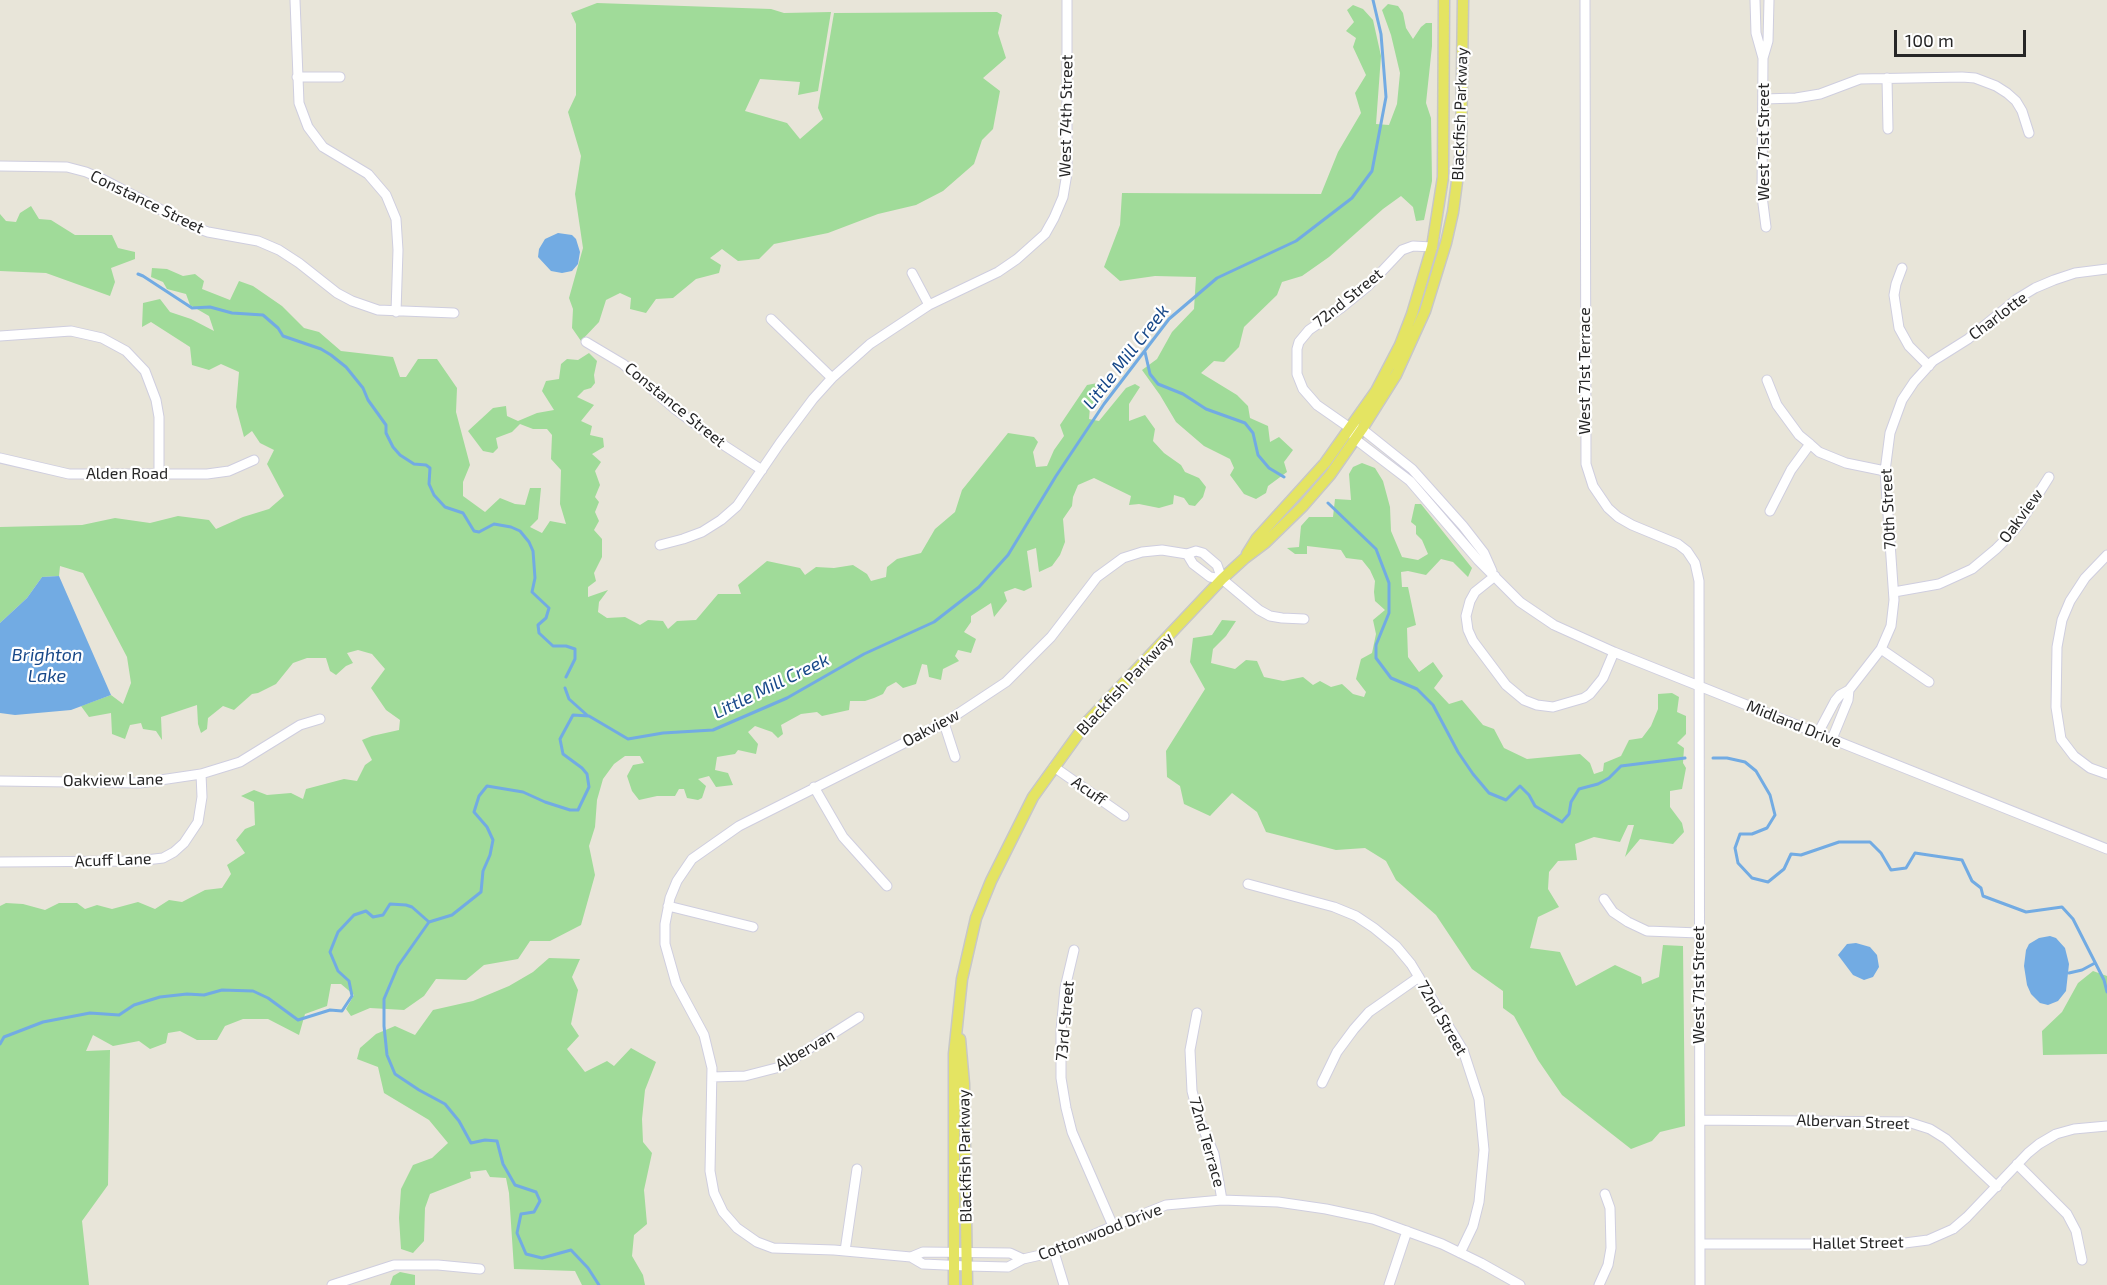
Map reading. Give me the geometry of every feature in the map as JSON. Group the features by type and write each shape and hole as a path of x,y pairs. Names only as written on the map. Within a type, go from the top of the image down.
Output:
{"main road":[{"name":"Blackfish Parkway","path":"1245,558 1257,537 1325,464 1376,391 1400,345 1416,303 1432,247 1443,177 1444,0"},
{"name":"Blackfish Parkway","path":"954,1285 954,1054 962,979 976,918 1009,843 1033,797 1087,722 1222,579 1266,543 1330,475 1386,392 1412,343 1425,311 1446,243 1454,203 1461,151 1463,0"},
{"name":"Blackfish Parkway","path":"958,1026 963,1055 967,1285"}],"street":[{"path":"295,0 298,103 308,127 323,147 368,174 386,195 396,219 398,250 396,312"},
{"name":"West 74th Street","path":"660,545 702,532 737,506 794,423 831,378 870,344 930,305 998,272 1017,260 1045,234 1063,197 1067,173 1067,0"},
{"name":"West 71st Terrace","path":"1585,0 1586,464 1593,486 1608,508 1632,525 1678,544 1687,551 1695,563 1699,581 1699,685"},
{"name":"West 71st Street","path":"1755,0 1756,33 1763,58 1762,196 1766,227"},
{"name":"West 71st Street","path":"1763,58 1768,41 1769,0"},
{"path":"297,77 340,77"},
{"path":"1887,78 1888,129"},
{"path":"1764,99 1808,96 1860,79 1975,78 1996,86 2016,101 2029,133"},
{"name":"Constance Street","path":"0,166 67,167 86,172 194,227 208,232 258,241 279,250 337,293 352,301 378,310 453,313"},
{"name":"72nd Street","path":"1350,428 1317,405 1299,381 1296,357 1299,342 1309,330 1368,286 1397,254 1413,246 1432,247"},
{"path":"1902,268 1894,295 1899,328 1909,346 1929,366"},
{"name":"Charlotte","path":"1929,366 2035,288 2075,273 2107,268"},
{"path":"912,273 930,305"},
{"path":"771,319 831,378"},
{"path":"0,336 71,331 102,338 126,351 145,371 156,400 159,417 159,474"},
{"name":"Constance Street","path":"586,342 623,364 675,409 762,470"},
{"name":"70th Street","path":"1818,733 1835,700 1849,690 1881,649 1891,626 1894,613 1885,471 1890,433 1899,408 1914,382 1929,366"},
{"path":"1767,380 1777,405 1799,435 1820,452 1846,463 1885,471"},
{"path":"1350,428 1362,429"},
{"name":"Midland Drive","path":"1350,428 1355,439 1410,481 1478,560 1520,602 1541,618 1614,652 2107,849"},
{"name":"Midland Drive","path":"1362,429 1412,469 1442,502 1484,554 1495,576"},
{"path":"1770,511 1791,470 1810,444"},
{"name":"Alden Road","path":"0,458 69,474 219,473 254,460"},
{"name":"Oakview","path":"1893,592 1940,585 1972,568 2009,536 2020,523 2049,477"},
{"name":"Oakview","path":"712,1077 704,1035 676,982 665,944 668,906 677,881 692,859 739,826 944,723 1006,682 1051,637 1097,577 1123,558 1142,552 1162,550 1187,554 1196,551 1203,553 1217,565 1222,579 1247,601 1270,616 1291,620 1304,619"},
{"name":"Oakview","path":"1187,554 1193,564 1209,577 1222,579"},
{"path":"2107,555 2085,578 2070,601 2062,620 2057,647 2056,707 2061,739 2074,756 2090,768 2107,774"},
{"path":"1495,576 1475,592 1470,601 1466,616 1468,630 1473,641 1506,685 1524,700 1537,705 1553,707 1584,698 1603,678 1614,652"},
{"path":"1881,649 1929,682"},
{"name":"West 71st Street","path":"1699,685 1700,1285"},
{"name":"70th Street","path":"1832,739 1848,699 1849,690"},
{"name":"Oakview Lane","path":"0,782 140,783 201,774 225,769 300,725 320,719"},
{"path":"944,723 955,756"},
{"name":"Acuff","path":"1054,767 1124,816"},
{"name":"Acuff Lane","path":"0,862 137,861 163,858 183,843 198,822 202,797 201,774"},
{"path":"814,788 843,837 887,886"},
{"name":"72nd Street","path":"1248,884 1318,902 1356,916 1396,946 1419,977 1463,1050 1479,1099 1484,1150 1479,1202 1473,1226 1460,1253"},
{"path":"1604,899 1613,912 1647,931 1699,933"},
{"path":"668,906 753,927"},
{"name":"73rd Street","path":"1074,950 1065,988 1060,1030 1061,1078 1072,1132 1113,1226"},
{"path":"1322,1083 1337,1052 1354,1029 1375,1008 1419,977"},
{"name":"72nd Terrace","path":"1197,1013 1190,1050 1192,1091 1200,1121 1214,1154 1222,1200"},
{"name":"Albervan","path":"712,1077 745,1076 780,1067 859,1017"},
{"name":"Cottonwood Drive","path":"712,1077 710,1171 714,1193 723,1212 737,1228 757,1242 773,1248 911,1257 923,1264 1008,1267 1023,1259 1054,1252 1166,1205 1222,1200 1278,1202 1373,1219 1460,1253 1520,1285"},
{"name":"Albervan Street","path":"1700,1120 1908,1122 1930,1129 1946,1139 1997,1186"},
{"path":"1997,1186 2039,1144 2056,1134 2074,1129 2107,1126"},
{"path":"2018,1164 2067,1215 2076,1232 2082,1260"},
{"path":"845,1251 857,1169"},
{"name":"Hallet Street","path":"1700,1244 1919,1242 1953,1229 1997,1186"},
{"path":"1599,1285 1608,1265 1611,1248 1610,1208 1605,1194"},
{"path":"1389,1285 1407,1231"},
{"name":"Cottonwood Drive","path":"911,1257 923,1252 1010,1253 1023,1259"},
{"path":"1054,1252 1064,1285"},
{"path":"332,1285 394,1265 438,1265 480,1269"}],"green space":[{"path":"597,3 771,9 784,13 831,12 818,91 798,95 800,82 760,79 745,111 787,123 800,139 823,119 818,108 834,13 997,12 1002,15 998,33 1006,58 983,78 1000,91 993,129 982,140 974,164 943,191 916,205 878,214 828,233 774,244 759,259 738,261 722,249 710,258 721,265 719,273 696,279 673,298 656,299 646,313 630,309 631,298 620,293 606,300 599,322 581,341 572,328 573,309 569,298 583,248 575,194 581,156 568,112 576,95 576,24 571,13"},
{"path":"1388,4 1398,6 1403,13 1406,28 1413,39 1421,27 1426,23 1432,23 1426,103 1431,118 1432,181 1424,220 1416,221 1413,207 1401,196 1329,257 1302,276 1282,282 1277,295 1244,327 1239,347 1224,362 1214,361 1201,373 1237,395 1248,406 1250,418 1268,426 1270,442 1279,437 1293,450 1284,462 1287,472 1268,486 1266,493 1256,499 1244,494 1230,475 1234,468 1230,459 1204,446 1176,422 1142,370 1157,359 1172,332 1194,309 1196,277 1155,276 1120,281 1104,267 1120,225 1122,193 1321,194 1338,152 1361,113 1355,93 1366,75 1353,47 1356,38 1346,31 1354,22 1347,10 1353,5 1363,9 1373,20 1381,56 1376,124 1389,125 1397,104 1400,73 1382,10"},
{"path":"31,206 39,219 51,220 75,235 112,235 118,248 135,252 135,259 111,268 115,282 110,296 46,273 0,271 0,214 6,221 16,222 20,213"},
{"path":"152,268 167,269 183,276 195,274 204,281 202,289 230,300 239,281 253,286 282,306 304,328 319,332 341,351 393,357 400,377 406,377 418,359 437,359 457,388 456,412 470,465 463,482 463,496 485,512 500,498 525,505 530,488 541,488 538,519 530,527 542,533 550,521 566,524 560,504 561,470 551,459 552,435 547,429 533,429 520,424 512,432 496,438 498,448 493,453 483,451 468,431 493,408 506,406 507,416 518,421 537,413 554,410 542,391 546,381 559,379 561,364 567,359 578,360 589,353 597,361 595,383 577,397 594,405 581,421 592,426 590,435 603,438 604,447 592,454 601,462 595,471 600,485 595,497 599,502 595,512 599,521 594,530 602,539 602,557 594,573 596,581 588,587 588,597 608,590 599,602 598,612 607,618 625,617 640,625 648,620 663,621 668,629 677,621 696,620 718,594 741,594 738,585 767,561 800,568 805,575 816,567 834,568 853,565 867,574 871,581 886,577 887,567 897,559 921,553 935,529 955,512 962,490 1008,433 1034,437 1038,442 1033,452 1036,467 1047,466 1064,436 1060,425 1087,385 1103,382 1112,375 1117,376 1090,407 1089,419 1099,421 1126,388 1135,384 1140,387 1129,404 1129,421 1145,415 1155,429 1153,441 1164,453 1181,465 1185,472 1199,478 1206,487 1203,497 1195,506 1189,505 1184,498 1174,495 1173,504 1159,508 1139,504 1129,505 1131,496 1094,478 1078,485 1072,506 1063,519 1065,542 1060,555 1052,566 1039,572 1036,548 1027,551 1032,587 1024,591 1015,588 1004,592 1007,601 994,617 991,603 971,616 971,622 964,632 976,639 971,653 958,650 955,656 959,661 943,669 941,680 929,677 927,665 922,664 916,684 903,688 896,682 887,687 883,694 874,698 865,701 850,701 849,710 822,716 817,712 801,714 781,725 783,734 778,738 772,732 755,726 748,732 758,744 756,754 738,750 735,754 717,757 715,770 728,773 733,785 716,787 709,776 698,779 706,786 702,798 698,800 687,798 684,789 679,789 675,796 657,796 639,800 632,791 627,776 633,765 644,763 640,756 625,756 614,764 603,779 597,800 595,827 589,846 595,875 581,925 550,941 530,941 518,959 484,965 466,980 436,979 424,996 404,1010 370,1008 351,1016 346,1009 354,995 341,984 331,984 327,1006 305,1014 299,1035 268,1019 243,1019 225,1026 217,1040 197,1040 180,1031 168,1033 166,1043 150,1049 139,1041 113,1046 93,1035 86,1051 110,1050 108,1185 82,1221 89,1285 0,1285 0,906 6,903 23,904 45,910 59,903 77,903 85,909 97,905 112,909 138,902 155,909 169,900 182,902 205,890 222,888 231,874 227,865 245,853 236,840 245,829 255,825 254,802 241,796 254,790 267,795 291,793 303,799 306,789 344,779 357,781 365,765 372,760 362,740 399,730 400,720 386,710 371,688 385,669 372,654 358,650 347,653 353,663 336,675 330,671 326,658 307,658 293,663 276,684 252,694 234,710 223,706 208,718 207,729 201,733 197,705 161,717 162,740 156,731 143,729 141,723 130,725 125,739 112,734 111,713 89,717 81,706 111,695 123,704 131,683 127,657 83,573 60,566 59,576 42,577 27,598 0,623 0,527 82,525 115,518 150,523 178,516 209,520 216,529 269,509 284,496 267,464 274,450 260,443 252,431 244,437 236,407 239,372 221,364 209,370 192,365 190,347 151,322 142,327 143,303 160,299 170,312 191,319 214,331 209,316 190,305 186,294 167,289 163,282 151,277"},
{"path":"1362,463 1375,468 1383,481 1390,507 1391,531 1402,557 1418,560 1428,554 1422,540 1416,534 1416,526 1411,522 1415,504 1421,504 1472,568 1468,577 1453,562 1441,559 1426,575 1408,571 1401,572 1402,587 1408,587 1416,625 1407,628 1408,657 1419,672 1433,662 1443,676 1434,688 1449,704 1462,700 1483,725 1494,729 1504,748 1527,759 1580,754 1590,763 1594,774 1603,771 1604,763 1621,756 1629,740 1642,738 1651,726 1658,709 1658,694 1672,693 1679,697 1677,712 1686,716 1686,734 1677,743 1684,748 1683,763 1686,768 1682,789 1670,791 1670,807 1682,823 1684,832 1673,844 1640,839 1625,857 1634,825 1628,825 1620,842 1594,837 1575,844 1577,860 1558,861 1549,872 1548,889 1559,907 1538,917 1530,948 1560,952 1576,986 1615,965 1641,977 1642,984 1659,977 1663,945 1683,946 1685,1126 1660,1132 1652,1141 1631,1149 1562,1095 1538,1060 1514,1016 1503,1008 1503,991 1472,969 1436,915 1396,880 1386,861 1365,848 1336,850 1266,832 1257,812 1232,793 1210,816 1184,804 1180,786 1167,777 1166,751 1205,689 1190,662 1193,638 1212,635 1222,620 1236,621 1213,649 1211,663 1235,669 1246,660 1257,661 1264,677 1283,681 1303,677 1313,685 1320,681 1331,687 1342,684 1353,694 1364,697 1366,692 1356,679 1361,659 1372,653 1376,634 1373,620 1385,610 1375,601 1375,581 1370,570 1362,560 1346,558 1341,550 1307,546 1307,554 1295,554 1287,548 1299,547 1301,526 1309,517 1333,517 1335,499 1351,500 1349,474 1353,467"},
{"path":"549,958 580,959 572,977 578,990 571,1024 579,1036 567,1049 585,1072 607,1061 614,1066 631,1048 656,1062 645,1090 642,1119 643,1142 652,1153 644,1190 647,1224 634,1235 632,1256 643,1275 645,1285 582,1285 575,1271 514,1269 506,1178 490,1177 486,1170 470,1172 471,1178 430,1194 425,1208 424,1241 413,1253 401,1249 399,1218 401,1189 413,1165 432,1158 448,1143 429,1120 384,1093 378,1067 357,1059 360,1048 376,1034 395,1026 415,1035 433,1010 473,1001 509,986 533,972"},
{"path":"2093,971 2107,976 2107,1054 2043,1055 2042,1031 2062,1012 2078,983"},
{"path":"400,1272 415,1275 415,1285 390,1285 393,1276"}],"water":[{"path":"558,233 572,235 576,239 580,252 578,264 572,271 562,273 551,271 538,257 539,249 545,239"},
{"name":"Brighton Lake","path":"59,576 111,695 71,710 15,715 0,713 0,623 27,598 42,577"},
{"path":"2050,936 2056,938 2065,948 2069,964 2066,991 2058,1001 2048,1005 2040,1003 2031,994 2024,966 2029,944 2039,938"},
{"path":"1856,943 1870,947 1877,955 1879,967 1873,977 1864,980 1853,975 1838,955 1847,944"}],"waterway":[{"name":"Little Mill Creek","path":"0,1044 4,1037 43,1022 90,1013 119,1015 134,1005 160,997 204,995 222,990 253,991 268,998 298,1020 330,1010 342,1011 352,996 349,981 338,971 330,952 338,932 354,915 366,911 373,917 383,915 390,904 406,905 412,907 429,922 452,915 481,892 483,871 493,840 487,827 474,812 479,796 487,786 523,792 545,802 570,810 578,810 589,787 587,774 563,754 560,739 573,715 589,716 628,739 663,733 713,730 787,698 864,654 934,622 979,587 1008,555 1056,476 1104,404 1169,319 1217,278 1296,241 1352,198 1372,171 1386,97 1381,34 1373,0"},
{"path":"138,274 192,308 210,307 232,313 263,315 278,328 283,336 321,349 346,367 363,388 368,400 386,425 386,433 393,447 400,455 414,464 426,465 430,468 429,484 434,495 445,507 463,513 474,531 479,532 494,524 511,527 520,531 529,542 533,551 535,578 532,592 549,608 546,618 538,625 539,633 553,646 575,649 575,659 566,677"},
{"path":"1145,352 1150,374 1158,384 1183,394 1206,409 1245,423 1253,433 1258,455 1269,468 1284,477"},
{"path":"1328,503 1376,549 1389,583 1389,613 1376,645 1376,658 1391,678 1417,689 1433,705 1458,752 1489,793 1506,800 1520,786 1535,806 1562,822 1569,814 1571,802 1579,789 1598,784 1609,778 1621,766 1685,758"},
{"path":"565,688 569,699 588,716"},
{"path":"1713,758 1745,762 1756,771 1770,795 1775,815 1767,828 1752,834 1740,834 1735,848 1738,863 1752,878 1768,882 1784,869 1791,854 1801,855 1839,842 1870,842 1881,853 1891,870 1906,868 1915,853 1962,860 1972,881 1981,888 1983,896 2026,912 2062,907 2073,919 2104,980 2107,992"},
{"path":"429,922 398,966 384,999 387,1055 395,1074 445,1104 459,1121 471,1143 485,1140 497,1141 503,1164 515,1185 536,1192 540,1201 534,1212 521,1214 517,1233 526,1254 542,1258 571,1250 588,1268 599,1285"},
{"path":"2069,973 2082,970 2095,963"}]}
